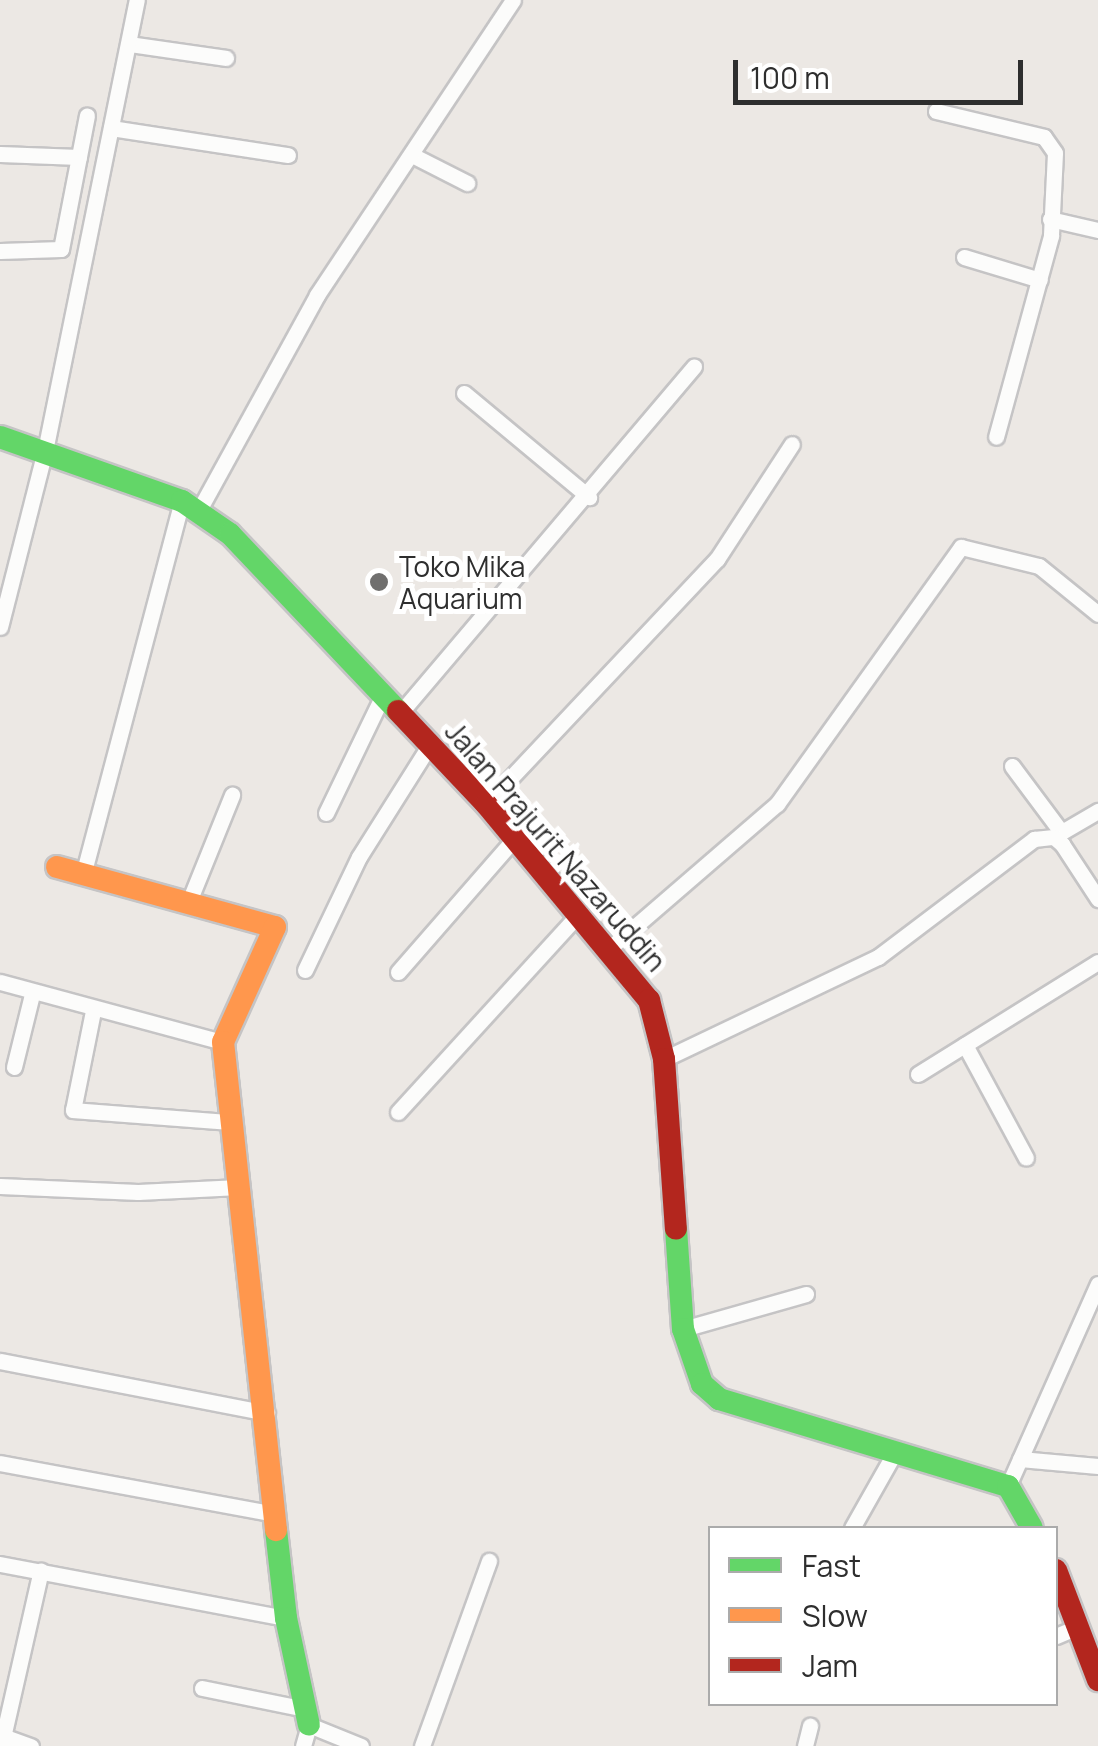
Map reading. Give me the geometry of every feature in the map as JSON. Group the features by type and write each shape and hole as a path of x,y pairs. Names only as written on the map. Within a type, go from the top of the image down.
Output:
{"street":[{"path":"0,627 45,451 137,0"},
{"path":"83,876 190,506 317,295 513,0"},
{"path":"128,44 226,58"},
{"path":"936,111 1053,144 1050,219 1040,280 996,437"},
{"path":"0,250 61,249 87,115"},
{"path":"112,128 288,154"},
{"path":"0,154 78,157"},
{"path":"412,155 467,183"},
{"path":"1050,219 1098,230"},
{"path":"964,257 1040,280"},
{"path":"401,712 589,497 694,367"},
{"path":"464,394 589,497"},
{"name":"Jalan Prajurit Nazaruddin","path":"0,436 190,506 270,571 428,746 486,804 610,948 649,1000 664,1059 682,1329 702,1384 719,1400 1008,1486"},
{"path":"486,804 717,559 792,444"},
{"path":"610,948 778,804 961,547 1039,566 1098,614"},
{"path":"326,813 383,695"},
{"path":"305,970 360,856 428,746"},
{"path":"1012,766 1098,899"},
{"path":"188,904 232,795"},
{"path":"664,1059 878,958 1034,840 1098,811"},
{"path":"398,972 515,838"},
{"path":"56,867 275,927 223,1042 267,1413 286,1618 306,1727"},
{"path":"398,1112 580,914"},
{"path":"918,1074 1098,962"},
{"path":"0,982 32,994 223,1042"},
{"path":"14,1068 32,994"},
{"path":"93,1010 73,1110 230,1122"},
{"path":"965,1045 1026,1158"},
{"path":"0,1186 138,1192 239,1187"},
{"path":"1031,1526 1008,1486 1097,1288"},
{"path":"682,1329 806,1294"},
{"path":"0,1361 267,1413"},
{"path":"853,1526 895,1452"},
{"path":"1020,1459 1098,1466"},
{"path":"0,1463 275,1514"},
{"path":"422,1746 489,1562"},
{"path":"0,1564 286,1618"},
{"path":"31,1746 2,1739 41,1570"},
{"path":"1058,1575 1098,1680"},
{"path":"1058,1635 1080,1626"},
{"path":"202,1688 360,1746"},
{"path":"805,1746 810,1726"}],"traffic: fast":[{"path":"0,437 182,501 230,534 398,711"},
{"path":"676,1229 683,1329 702,1384 719,1399 1008,1486 1031,1526"},
{"path":"276,1530 286,1618 309,1725"}],"traffic: slow":[{"path":"57,867 275,927 223,1042 276,1530"}],"traffic: jam":[{"path":"398,711 486,804 649,1000 664,1059 676,1229"},
{"path":"1058,1575 1098,1680"}],"place":[{"name":"Toko Mika Aquarium","path":"379,582"}]}
